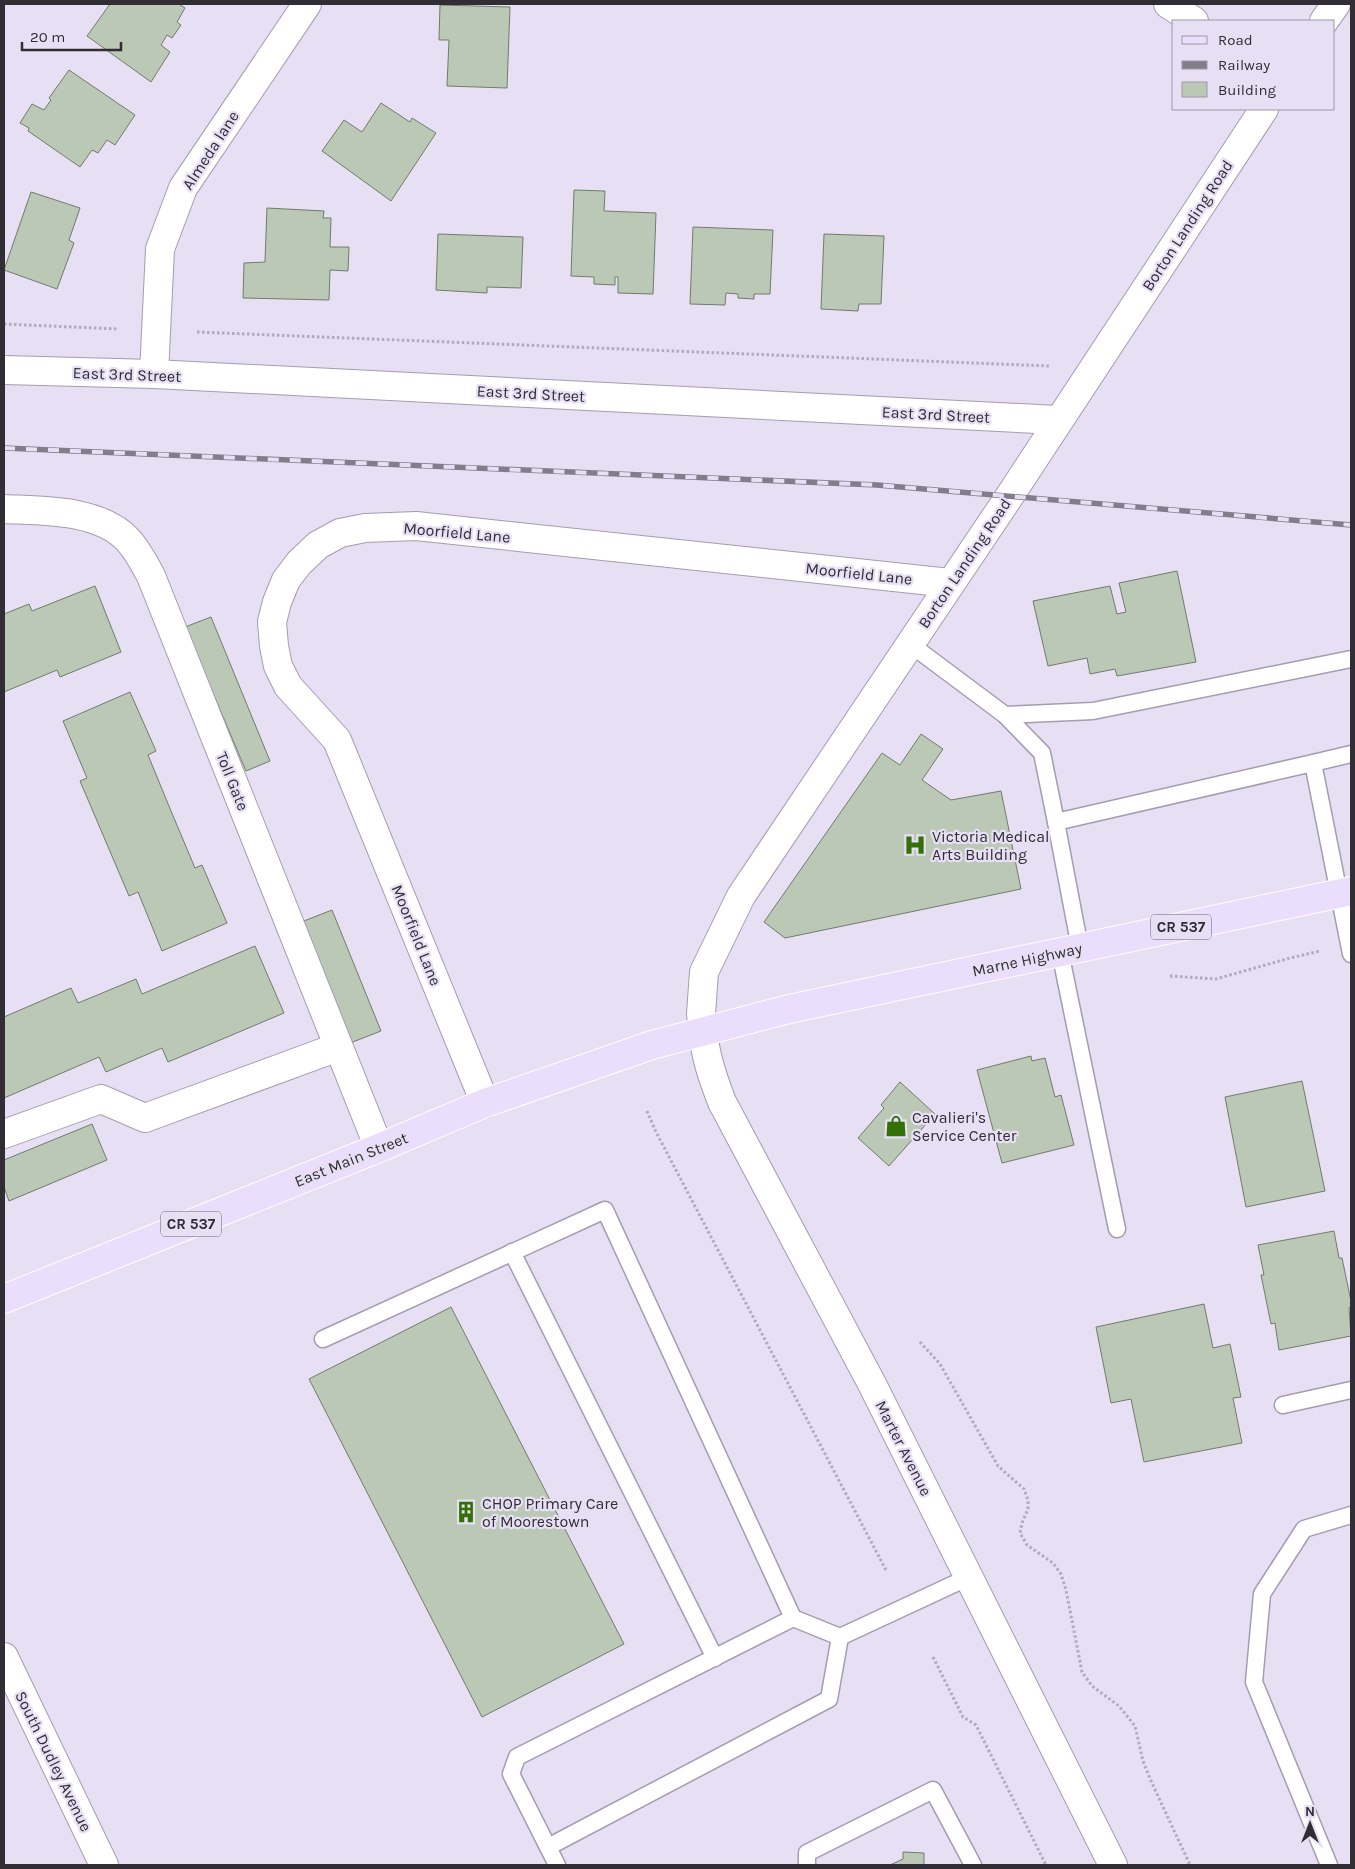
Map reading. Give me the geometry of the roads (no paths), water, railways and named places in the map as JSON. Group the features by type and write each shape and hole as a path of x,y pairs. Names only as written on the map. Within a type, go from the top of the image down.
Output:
{"main road":[{"name":"Marne Highway","path":"703,1030 789,1009 1345,893"},
{"name":"East Main Street","path":"4,1299 379,1148 485,1103 612,1058 703,1030"}],"street":[{"name":"Almeda lane","path":"154,374 160,250 183,188 308,4"},
{"path":"1168,4 1192,20"},
{"path":"1325,20 1336,4"},
{"name":"Borton Landing Road","path":"703,1030 701,1014 704,972 741,896 1263,110"},
{"name":"East 3rd Street","path":"4,370 154,374 1058,420"},
{"name":"Toll Gate","path":"4,509 90,518 112,527 127,539 139,553 155,585 379,1148"},
{"name":"Moorfield Lane","path":"485,1103 337,740 288,686 278,666 272,622 277,602 286,580 299,563 318,545 340,533 365,528 416,526 950,583"},
{"name":"Marter Avenue","path":"703,1030 704,1048 712,1078 722,1102 872,1384 1113,1865"},
{"path":"4,1134 101,1099 146,1118 338,1047"},
{"name":"South Dudley Avenue","path":"4,1657 104,1865"}],"lane":[{"path":"910,644 1006,715 1042,753 1056,822 1070,950 1116,1229"},
{"path":"1006,715 1093,711 1351,659"},
{"path":"1056,822 1351,754"},
{"path":"1313,763 1345,893 1351,954"},
{"path":"323,1339 605,1210 793,1618 840,1637 969,1577"},
{"path":"512,1252 715,1658"},
{"path":"1283,1405 1351,1390"},
{"path":"1329,1865 1254,1682 1262,1594 1304,1529 1351,1515"},
{"path":"557,1865 510,1774 517,1757 793,1618"},
{"path":"548,1847 829,1699 840,1637"},
{"path":"807,1859 933,1790 973,1865"}],"railway":[{"path":"4,448 877,485 1351,525"}],"place":[{"name":"Victoria Medical Arts Building","path":"915,845"},
{"name":"Cavalieri's Service Center","path":"896,1126"},
{"name":"CHOP Primary Care of Moorestown","path":"466,1512"}]}
